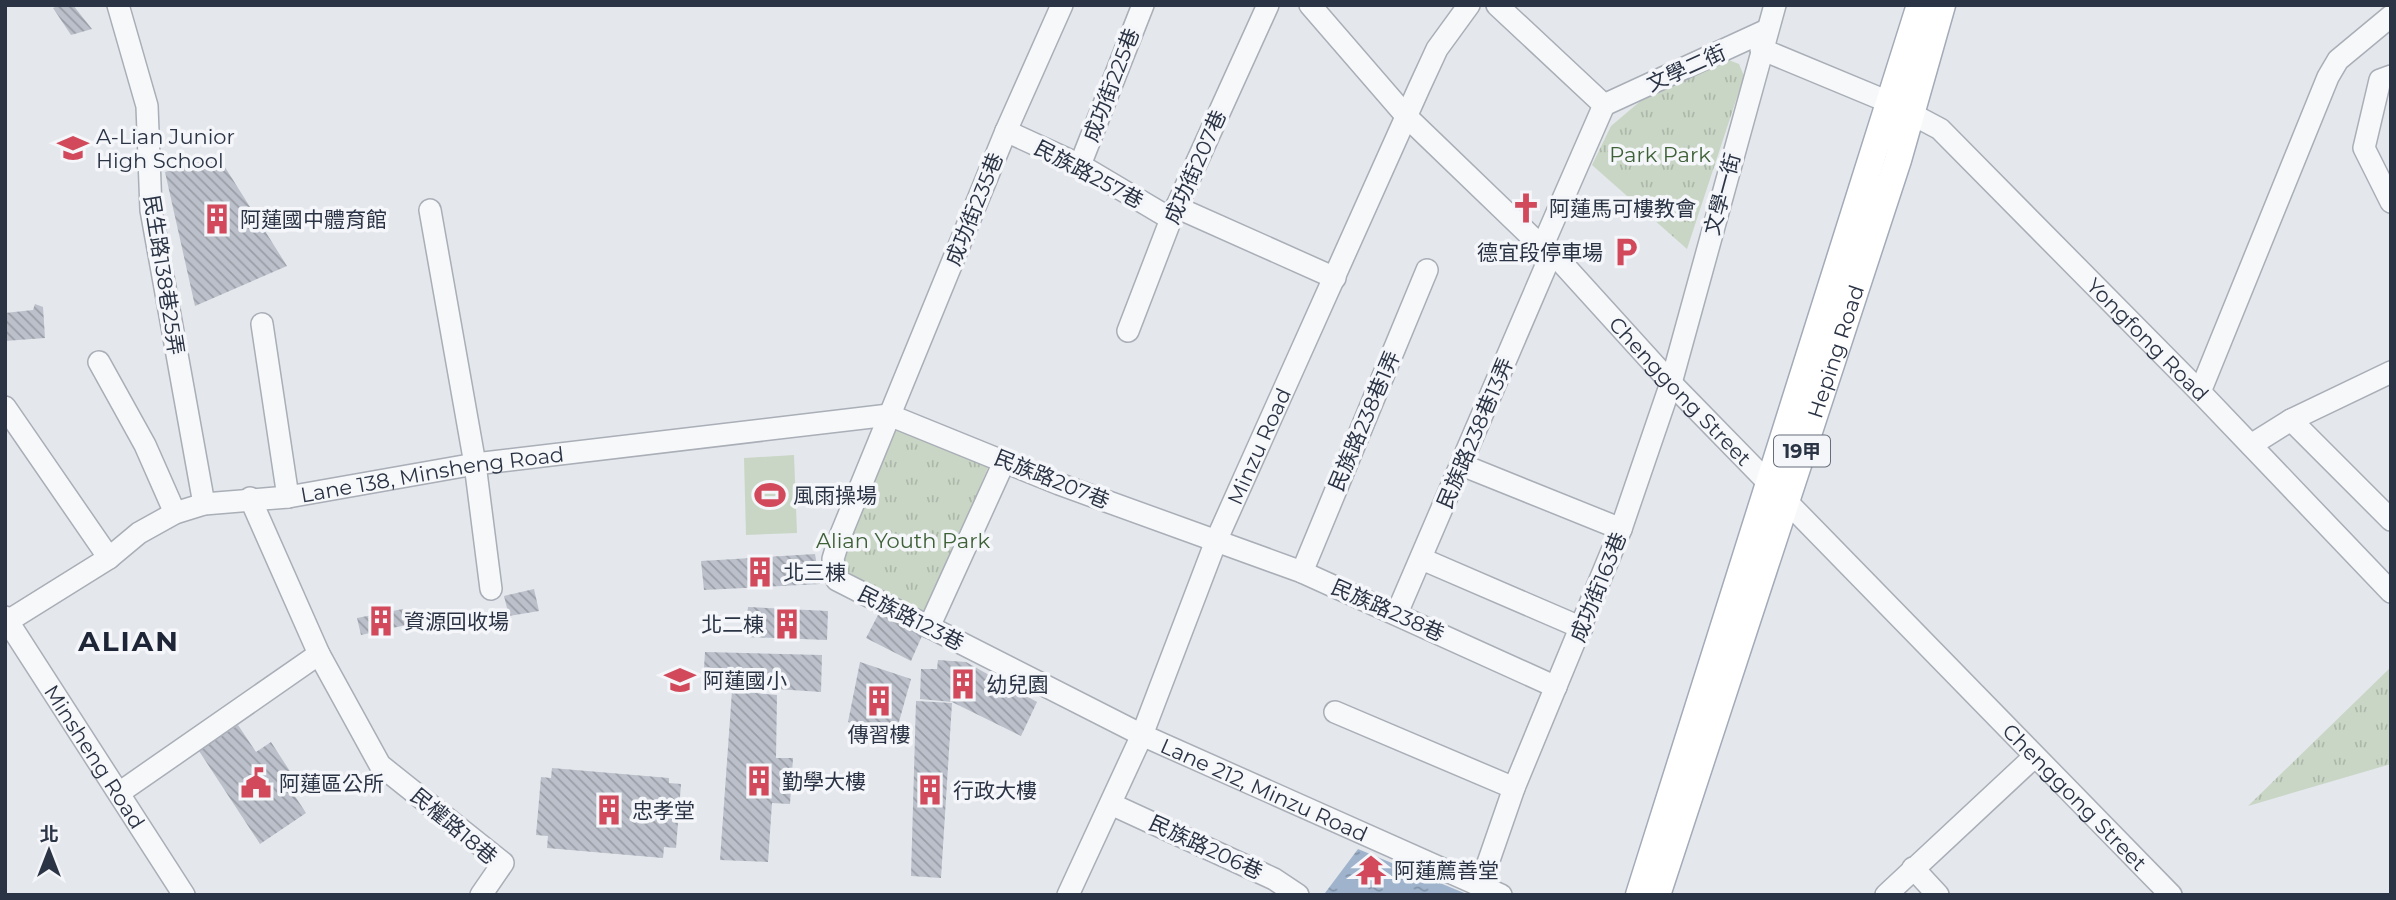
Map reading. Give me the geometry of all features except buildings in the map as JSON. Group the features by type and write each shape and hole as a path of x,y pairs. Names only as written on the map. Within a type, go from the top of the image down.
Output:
{"main road":[{"name":"Heping Road","path":"1902,108 1920,5"},
{"name":"Heping Road","path":"1639,895 1777,490 1902,108 1942,5"},
{"name":"Heping Road","path":"1657,895 1777,490"}],"street":[{"name":"民生路138巷25弄","path":"118,5 147,106 151,210 204,504"},
{"name":"成功街235巷","path":"889,415 1006,131 1062,5"},
{"name":"成功街225巷","path":"1080,165 1143,5"},
{"name":"成功街207巷","path":"1128,331 1173,213 1268,5"},
{"name":"Chenggong Street","path":"1310,5 1407,117 1547,250 1671,383 2171,895"},
{"name":"Minzu Road","path":"1068,895 1142,735 1216,541 1437,49 1469,5"},
{"path":"1497,5 1604,105 1547,250"},
{"name":"文學一街","path":"1671,383 1764,40 1776,5"},
{"path":"2200,391 2328,77 2338,60 2391,16"},
{"name":"文學二街","path":"1604,105 1764,40"},
{"name":"Yongfong Road","path":"1764,40 1940,129 2200,391 2391,592"},
{"path":"2391,75 2381,80 2364,148 2391,202"},
{"name":"民族路257巷","path":"1006,131 1173,213 1335,278"},
{"path":"430,210 475,464 491,589"},
{"name":"民族路238巷13弄","path":"1397,613 1462,465 1547,250"},
{"name":"民族路238巷1弄","path":"1302,572 1427,270"},
{"path":"261,324 288,498"},
{"path":"99,362 145,445 175,513"},
{"path":"2250,445 2291,420 2391,372"},
{"name":"成功街163巷","path":"1480,886 1514,788 1622,529 1671,383"},
{"path":"5,407 109,558"},
{"name":"Lane 138, Minsheng Road","path":"7,619 109,558 139,533 175,513 204,504 250,498 288,498 475,464 889,415"},
{"name":"民族路207巷","path":"889,415 1216,541"},
{"name":"民族路123巷","path":"889,415 833,559 837,580 1142,735"},
{"path":"2291,420 2391,520"},
{"path":"929,627 1005,460"},
{"path":"1462,465 1622,529"},
{"path":"119,793 319,654 250,498"},
{"name":"民族路238巷","path":"1216,541 1302,572 1556,687"},
{"path":"1422,559 1582,628"},
{"name":"Minsheng Road","path":"7,619 184,895"},
{"name":"民權路18巷","path":"319,654 380,765 503,863 481,895"},
{"path":"1335,712 1514,788"},
{"name":"Lane 212, Minzu Road","path":"1142,735 1501,895"},
{"path":"1886,895 2034,757"},
{"name":"民族路206巷","path":"1111,804 1271,887 1298,895"},
{"path":"1913,868 1938,895"}],"green space":[{"name":"Park Park","path":"1726,59 1739,64 1744,76 1687,249 1592,165 1611,126 1650,93"},
{"name":"Alian Youth Park","path":"898,426 989,465 926,616 847,572 842,551"},
{"name":"風雨操場","path":"794,455 797,533 746,535 744,458"},
{"path":"2391,667 2391,764 2248,806"}],"water":[{"name":"阿蓮薦善堂","path":"1358,849 1469,895 1325,893"}],"place":[{"name":"A-Lian Junior High School","path":"73,148"},
{"name":"阿蓮馬可樓教會","path":"1526,208"},
{"name":"阿蓮國中體育館","path":"217,219"},
{"name":"德宜段停車場","path":"1626,252"},
{"name":"風雨操場","path":"770,495"},
{"name":"北三棟","path":"760,572"},
{"name":"資源回收場","path":"381,621"},
{"name":"北二棟","path":"787,624"},
{"name":"阿蓮國小","path":"680,680"},
{"name":"幼兒園","path":"963,684"},
{"name":"傳習樓","path":"879,701"},
{"name":"勤學大樓","path":"759,781"},
{"name":"阿蓮區公所","path":"256,783"},
{"name":"行政大樓","path":"930,790"},
{"name":"忠孝堂","path":"609,810"},
{"name":"阿蓮薦善堂","path":"1371,870"}],"district":[{"name":"ALIAN","path":"129,641"}]}
